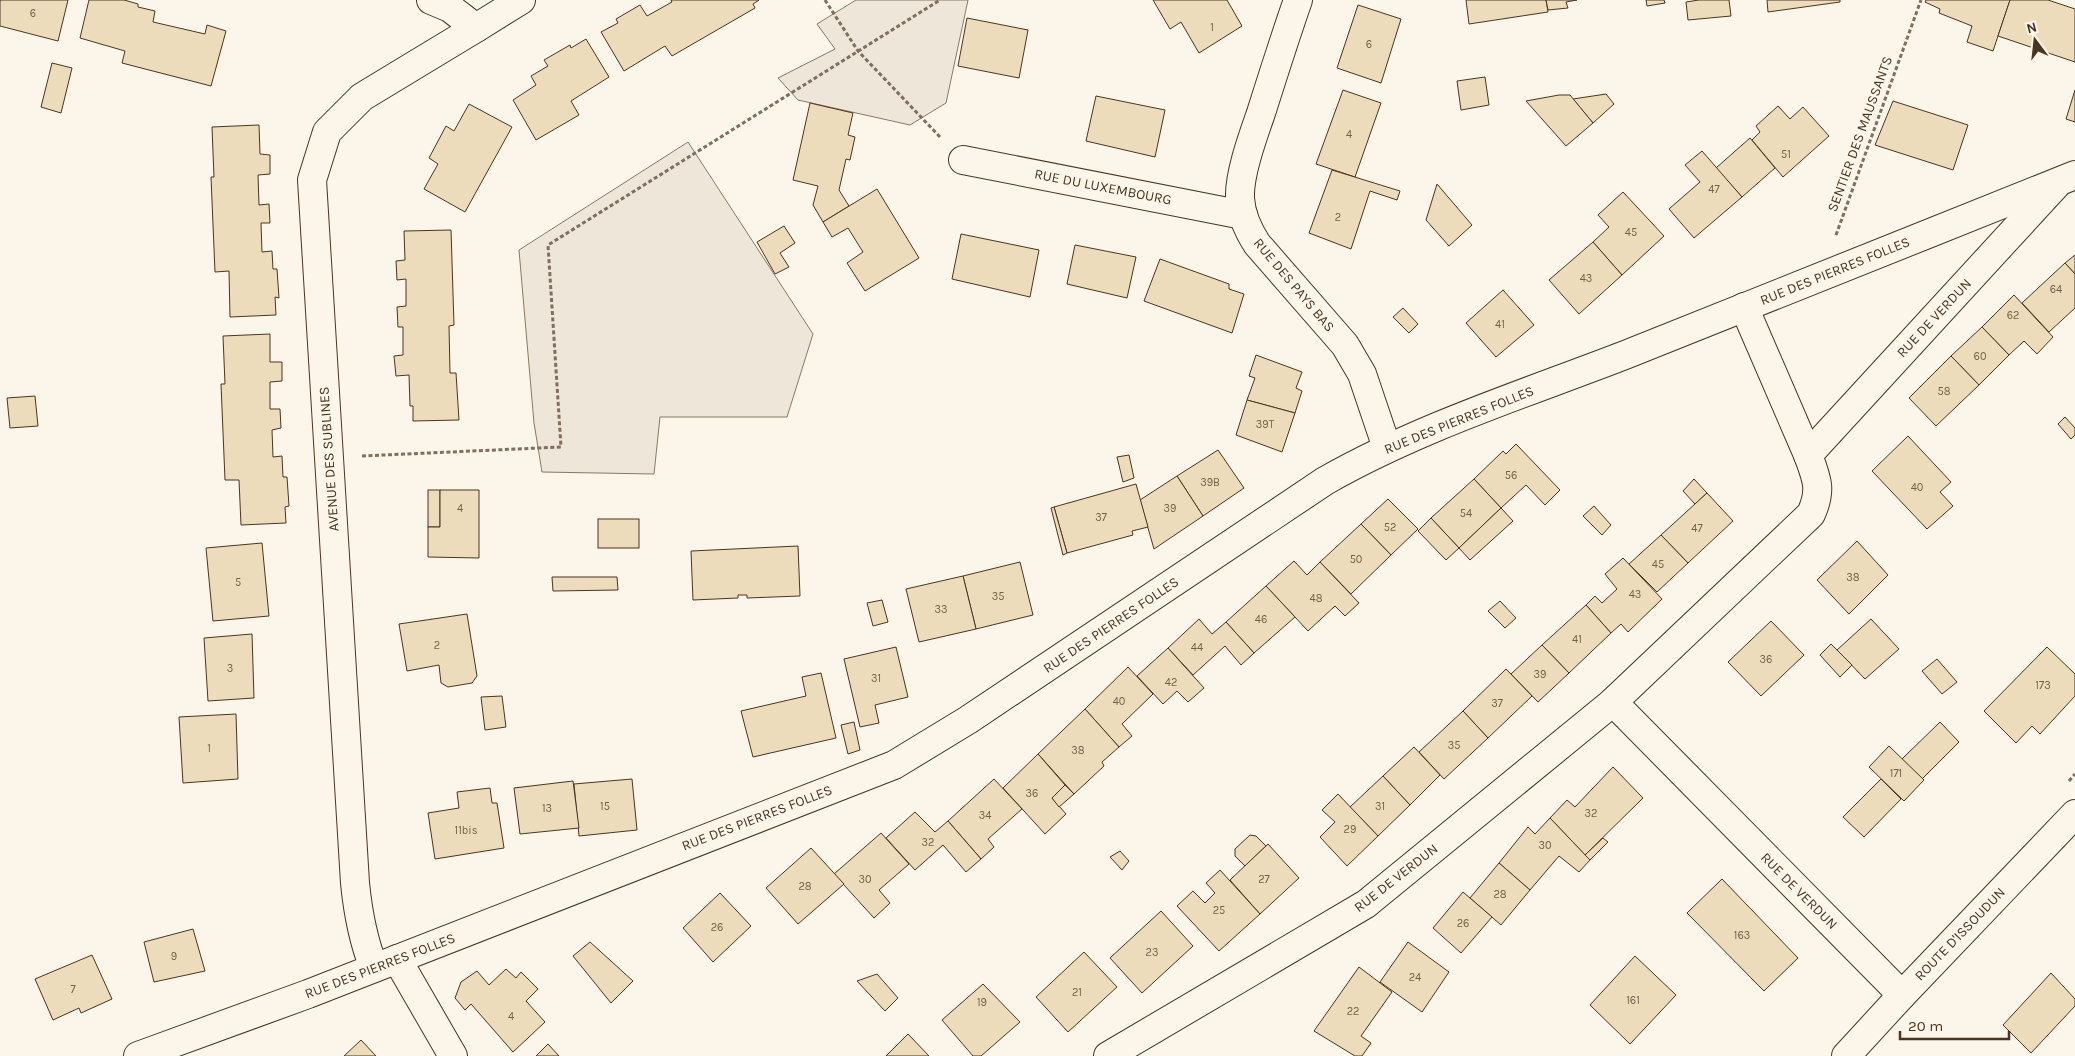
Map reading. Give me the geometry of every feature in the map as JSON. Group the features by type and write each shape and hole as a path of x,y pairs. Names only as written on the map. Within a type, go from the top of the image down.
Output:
{"street":[{"path":"431,0 450,8 476,28"},
{"name":"AVENUE DES SUBLINES","path":"453,1056 385,964 363,939 358,913 312,180 327,132 362,97 521,0"},
{"name":"RUE DES PAYS BAS","path":"1298,0 1252,141 1240,197 1243,215 1249,231 1257,244 1345,345 1362,374 1387,448"},
{"name":"RUE DU LUXEMBOURG","path":"963,160 1243,215"},
{"name":"RUE DES PIERRES FOLLES","path":"138,1056 385,964 894,765 968,720 1325,481 1387,448 2068,178"},
{"name":"RUE DE VERDUN","path":"1808,455 2068,178"},
{"name":"RUE DE VERDUN","path":"1108,1056 1366,904 1613,702 1811,514 1819,492 1817,479 1744,308"},
{"name":"RUE DE VERDUN","path":"1613,702 1902,994"},
{"name":"ROUTE D'ISSOUDUN","path":"1846,1056 1902,994 2075,814"}],"path":[{"path":"825,0 858,51 963,160"},
{"path":"329,458 561,447 548,245 940,0"},
{"name":"SENTIER DES MAUSSANTS","path":"1821,276 1921,0"}],"shaded area":[{"path":"856,0 968,0 946,103 910,125 798,100 778,78 835,49 817,24"},
{"path":"688,142 813,334 787,417 660,417 654,474 542,472 534,423 519,250"}],"building":[{"path":"0,0 68,0 58,41 0,26"},
{"path":"89,0 124,0 138,4 138,7 155,11 153,22 205,34 207,25 226,31 211,86 122,63 125,51 80,38"},
{"path":"671,0 759,0 753,4 755,8 672,56 665,46 624,71 601,32 618,23 616,19 640,5 647,16 672,2"},
{"path":"1153,0 1227,0 1242,26 1199,53 1181,22 1170,29"},
{"path":"1466,0 1546,0 1548,12 1469,24"},
{"path":"1546,0 1577,0 1566,2 1568,8 1548,10"},
{"path":"1646,0 1664,0 1665,3 1647,6"},
{"path":"1729,0 1731,16 1688,20 1686,2"},
{"path":"1767,0 1840,0 1840,2 1768,12"},
{"path":"1926,0 2010,0 1993,51 1967,42 1972,26 1939,13 1940,9 1925,2"},
{"path":"2010,0 2048,0 2075,9 2075,62 1998,36"},
{"path":"1358,5 1401,19 1381,83 1337,68"},
{"path":"967,18 1028,30 1019,78 958,66"},
{"path":"586,39 609,77 571,101 579,115 536,140 513,100 536,85 531,76 548,66 544,60 570,45 571,48"},
{"path":"52,63 72,68 61,113 41,107"},
{"path":"1485,77 1489,105 1461,110 1457,81"},
{"path":"1343,90 1381,103 1355,177 1316,164"},
{"path":"2075,90 2075,122 2066,119"},
{"path":"1606,94 1614,104 1593,123 1573,99"},
{"path":"1570,95 1593,123 1566,146 1526,101"},
{"path":"1096,96 1165,110 1155,157 1086,141"},
{"path":"1893,101 1968,125 1953,170 1875,145"},
{"path":"810,103 853,113 848,135 855,137 850,160 846,159 839,190 849,206 823,222 813,205 818,186 793,180"},
{"path":"469,104 512,127 465,212 424,189 438,164 429,158 446,126 454,131"},
{"path":"1778,106 1790,119 1803,107 1829,136 1783,177 1752,140 1760,132 1756,126"},
{"path":"259,125 260,154 270,155 270,174 258,175 259,205 269,204 270,223 261,223 262,252 272,251 273,269 277,269 279,298 275,297 276,315 230,317 229,271 215,272 211,177 214,177 212,127"},
{"path":"1750,138 1775,168 1742,197 1716,168"},
{"path":"1702,151 1742,197 1694,238 1669,209 1700,182 1685,165"},
{"path":"1332,170 1400,191 1397,200 1370,191 1351,249 1309,233"},
{"path":"1437,184 1472,225 1449,246 1426,220"},
{"path":"877,189 919,258 865,291 847,263 863,252 848,228 832,237 823,222"},
{"path":"1623,192 1664,236 1622,275 1593,242 1609,227 1598,215"},
{"path":"784,226 795,243 780,253 789,267 775,274 757,242"},
{"path":"451,230 454,325 449,326 450,373 456,373 459,420 413,421 413,406 410,406 409,375 396,376 394,356 403,355 403,327 398,327 397,307 406,306 406,279 397,280 396,261 405,260 404,231"},
{"path":"961,234 1039,250 1030,297 952,279"},
{"path":"1593,242 1622,275 1579,314 1549,280"},
{"path":"1075,245 1136,257 1127,298 1067,284"},
{"path":"2075,255 2075,274 2065,263"},
{"path":"1160,259 1229,284 1229,289 1244,294 1232,333 1144,301"},
{"path":"2065,263 2075,274 2075,308 2049,332 2022,303"},
{"path":"1503,290 1534,325 1496,357 1466,323"},
{"path":"2014,295 2053,337 2037,354 2024,341 2009,355 1982,327"},
{"path":"1403,308 1418,324 1409,333 1393,317"},
{"path":"1982,327 2009,355 1979,385 1951,356"},
{"path":"270,334 270,362 282,362 282,381 270,382 270,409 280,409 281,428 272,430 273,457 282,456 283,477 287,477 289,506 285,507 286,523 241,525 239,480 225,480 221,384 225,384 223,336"},
{"path":"1256,355 1302,372 1296,388 1302,391 1295,413 1247,400 1255,378 1249,376"},
{"path":"1951,356 1979,385 1936,426 1909,398"},
{"path":"35,396 38,426 10,428 7,398"},
{"path":"1247,400 1295,413 1282,452 1236,435"},
{"path":"2065,417 2075,428 2075,435 2071,439 2058,424"},
{"path":"1908,436 1951,482 1940,492 1953,506 1927,529 1872,471"},
{"path":"1516,444 1560,490 1545,505 1526,485 1501,508 1474,479 1503,451 1506,454"},
{"path":"1218,450 1244,488 1203,516 1177,476"},
{"path":"1129,455 1134,478 1123,482 1117,457"},
{"path":"1177,476 1203,516 1154,549 1140,500"},
{"path":"1474,479 1501,508 1459,548 1431,518"},
{"path":"1694,479 1707,493 1695,504 1683,491"},
{"path":"1136,484 1148,527 1132,531 1133,535 1067,553 1054,507"},
{"path":"428,490 440,490 440,527 428,527"},
{"path":"440,490 479,490 479,558 428,557 428,527 440,527"},
{"path":"1707,493 1733,521 1688,563 1661,535"},
{"path":"1388,499 1418,529 1391,555 1361,524"},
{"path":"1594,506 1611,525 1602,535 1583,516"},
{"path":"1054,507 1067,553 1063,555 1051,508"},
{"path":"1501,508 1513,521 1470,560 1459,548"},
{"path":"1431,518 1459,548 1446,560 1418,531"},
{"path":"598,519 639,519 639,548 598,548"},
{"path":"1361,524 1391,555 1351,594 1320,562"},
{"path":"1661,535 1688,563 1657,592 1629,564"},
{"path":"1857,541 1888,575 1849,614 1817,580"},
{"path":"262,543 269,616 213,621 206,548"},
{"path":"798,546 800,596 747,598 747,595 738,595 738,598 693,600 691,551"},
{"path":"1623,558 1662,599 1628,632 1621,624 1611,633 1586,605 1595,596 1602,603 1617,589 1605,574"},
{"path":"1294,561 1307,575 1320,562 1359,603 1345,616 1335,606 1308,631 1266,586"},
{"path":"1020,562 1033,615 976,629 963,576"},
{"path":"963,576 976,629 919,642 906,589"},
{"path":"552,577 617,577 618,590 553,591"},
{"path":"1266,586 1295,617 1254,653 1226,622"},
{"path":"882,600 888,622 873,626 867,603"},
{"path":"1500,601 1516,618 1505,628 1488,611"},
{"path":"1586,605 1611,633 1569,673 1542,645"},
{"path":"467,614 477,676 472,683 448,687 441,683 439,665 407,671 399,624"},
{"path":"1199,619 1212,634 1226,622 1254,653 1241,665 1225,646 1193,675 1168,648"},
{"path":"1871,619 1899,649 1865,679 1837,650"},
{"path":"1771,621 1804,655 1761,696 1728,662"},
{"path":"252,634 254,698 208,701 204,638"},
{"path":"1831,644 1852,665 1840,677 1820,655"},
{"path":"1542,645 1569,673 1538,702 1511,674"},
{"path":"896,647 908,697 875,705 879,723 860,727 844,659"},
{"path":"2047,647 2075,674 2075,696 2040,734 2032,726 2016,743 1984,711"},
{"path":"1168,648 1204,688 1188,702 1177,691 1163,704 1137,676"},
{"path":"1937,659 1957,682 1942,694 1922,671"},
{"path":"1128,667 1153,694 1122,724 1132,736 1119,747 1085,709"},
{"path":"1506,669 1532,696 1488,738 1463,711"},
{"path":"821,673 836,738 753,757 741,711 806,696 802,677"},
{"path":"502,696 506,727 485,730 481,697"},
{"path":"1085,709 1119,747 1102,762 1104,766 1074,794 1038,754"},
{"path":"1463,711 1488,738 1444,779 1419,752"},
{"path":"236,714 238,779 183,783 179,717"},
{"path":"854,722 860,750 848,754 841,725"},
{"path":"1940,722 1959,742 1922,779 1902,759"},
{"path":"1889,746 1924,780 1904,801 1869,767"},
{"path":"1414,747 1440,775 1410,805 1383,776"},
{"path":"1038,754 1065,785 1052,798 1066,814 1045,834 1003,788"},
{"path":"1613,767 1643,798 1585,855 1550,818 1567,800 1575,807"},
{"path":"1383,776 1410,805 1378,836 1350,807"},
{"path":"632,779 637,830 579,836 574,784"},
{"path":"994,779 1022,809 988,839 994,847 981,859 948,821"},
{"path":"1881,779 1901,799 1864,837 1843,817"},
{"path":"573,781 579,828 520,834 514,788"},
{"path":"1065,785 1074,794 1059,807 1052,798"},
{"path":"490,788 492,803 497,803 504,848 435,859 428,813 459,808 457,792"},
{"path":"1338,794 1378,836 1347,866 1320,837 1335,822 1322,810"},
{"path":"915,812 935,832 948,821 981,859 966,872 943,845 915,870 886,838"},
{"path":"1550,818 1590,860 1579,872 1559,856 1530,890 1499,863 1528,827 1535,834"},
{"path":"881,833 909,864 879,890 890,903 874,918 834,874"},
{"path":"1250,835 1256,836 1266,846 1245,866 1235,856 1235,849"},
{"path":"1603,838 1608,842 1590,860 1585,855"},
{"path":"1268,844 1299,878 1260,914 1230,880"},
{"path":"811,848 844,884 798,924 766,888"},
{"path":"1120,851 1129,861 1122,870 1110,857"},
{"path":"1499,863 1530,890 1501,925 1470,898"},
{"path":"1220,870 1260,914 1219,951 1177,906 1193,891 1205,903 1215,893 1206,883"},
{"path":"1722,879 1798,958 1764,991 1687,913"},
{"path":"1463,892 1492,917 1461,953 1433,928"},
{"path":"720,893 751,926 713,962 683,928"},
{"path":"1161,911 1193,946 1142,993 1110,958"},
{"path":"193,929 205,971 154,982 144,942"},
{"path":"590,942 633,981 611,1003 573,956"},
{"path":"1408,942 1449,972 1422,1012 1380,982"},
{"path":"1084,952 1117,987 1068,1032 1036,997"},
{"path":"92,955 112,999 81,1013 79,1008 53,1020 35,979"},
{"path":"1635,956 1676,995 1630,1044 1590,1005"},
{"path":"1359,967 1392,992 1361,1036 1371,1043 1362,1056 1355,1056 1314,1031"},
{"path":"506,969 516,978 521,972 538,989 526,1001 545,1022 513,1052 471,1004 465,1010 455,998 461,982 477,971 489,985"},
{"path":"2051,973 2075,999 2075,1006 2031,1053 2003,1025"},
{"path":"877,974 898,998 885,1011 857,981"},
{"path":"983,984 1020,1022 981,1056 973,1056 942,1020"},
{"path":"908,1034 929,1056 886,1056"},
{"path":"361,1040 376,1056 344,1056"},
{"path":"548,1044 559,1056 536,1056"}]}
